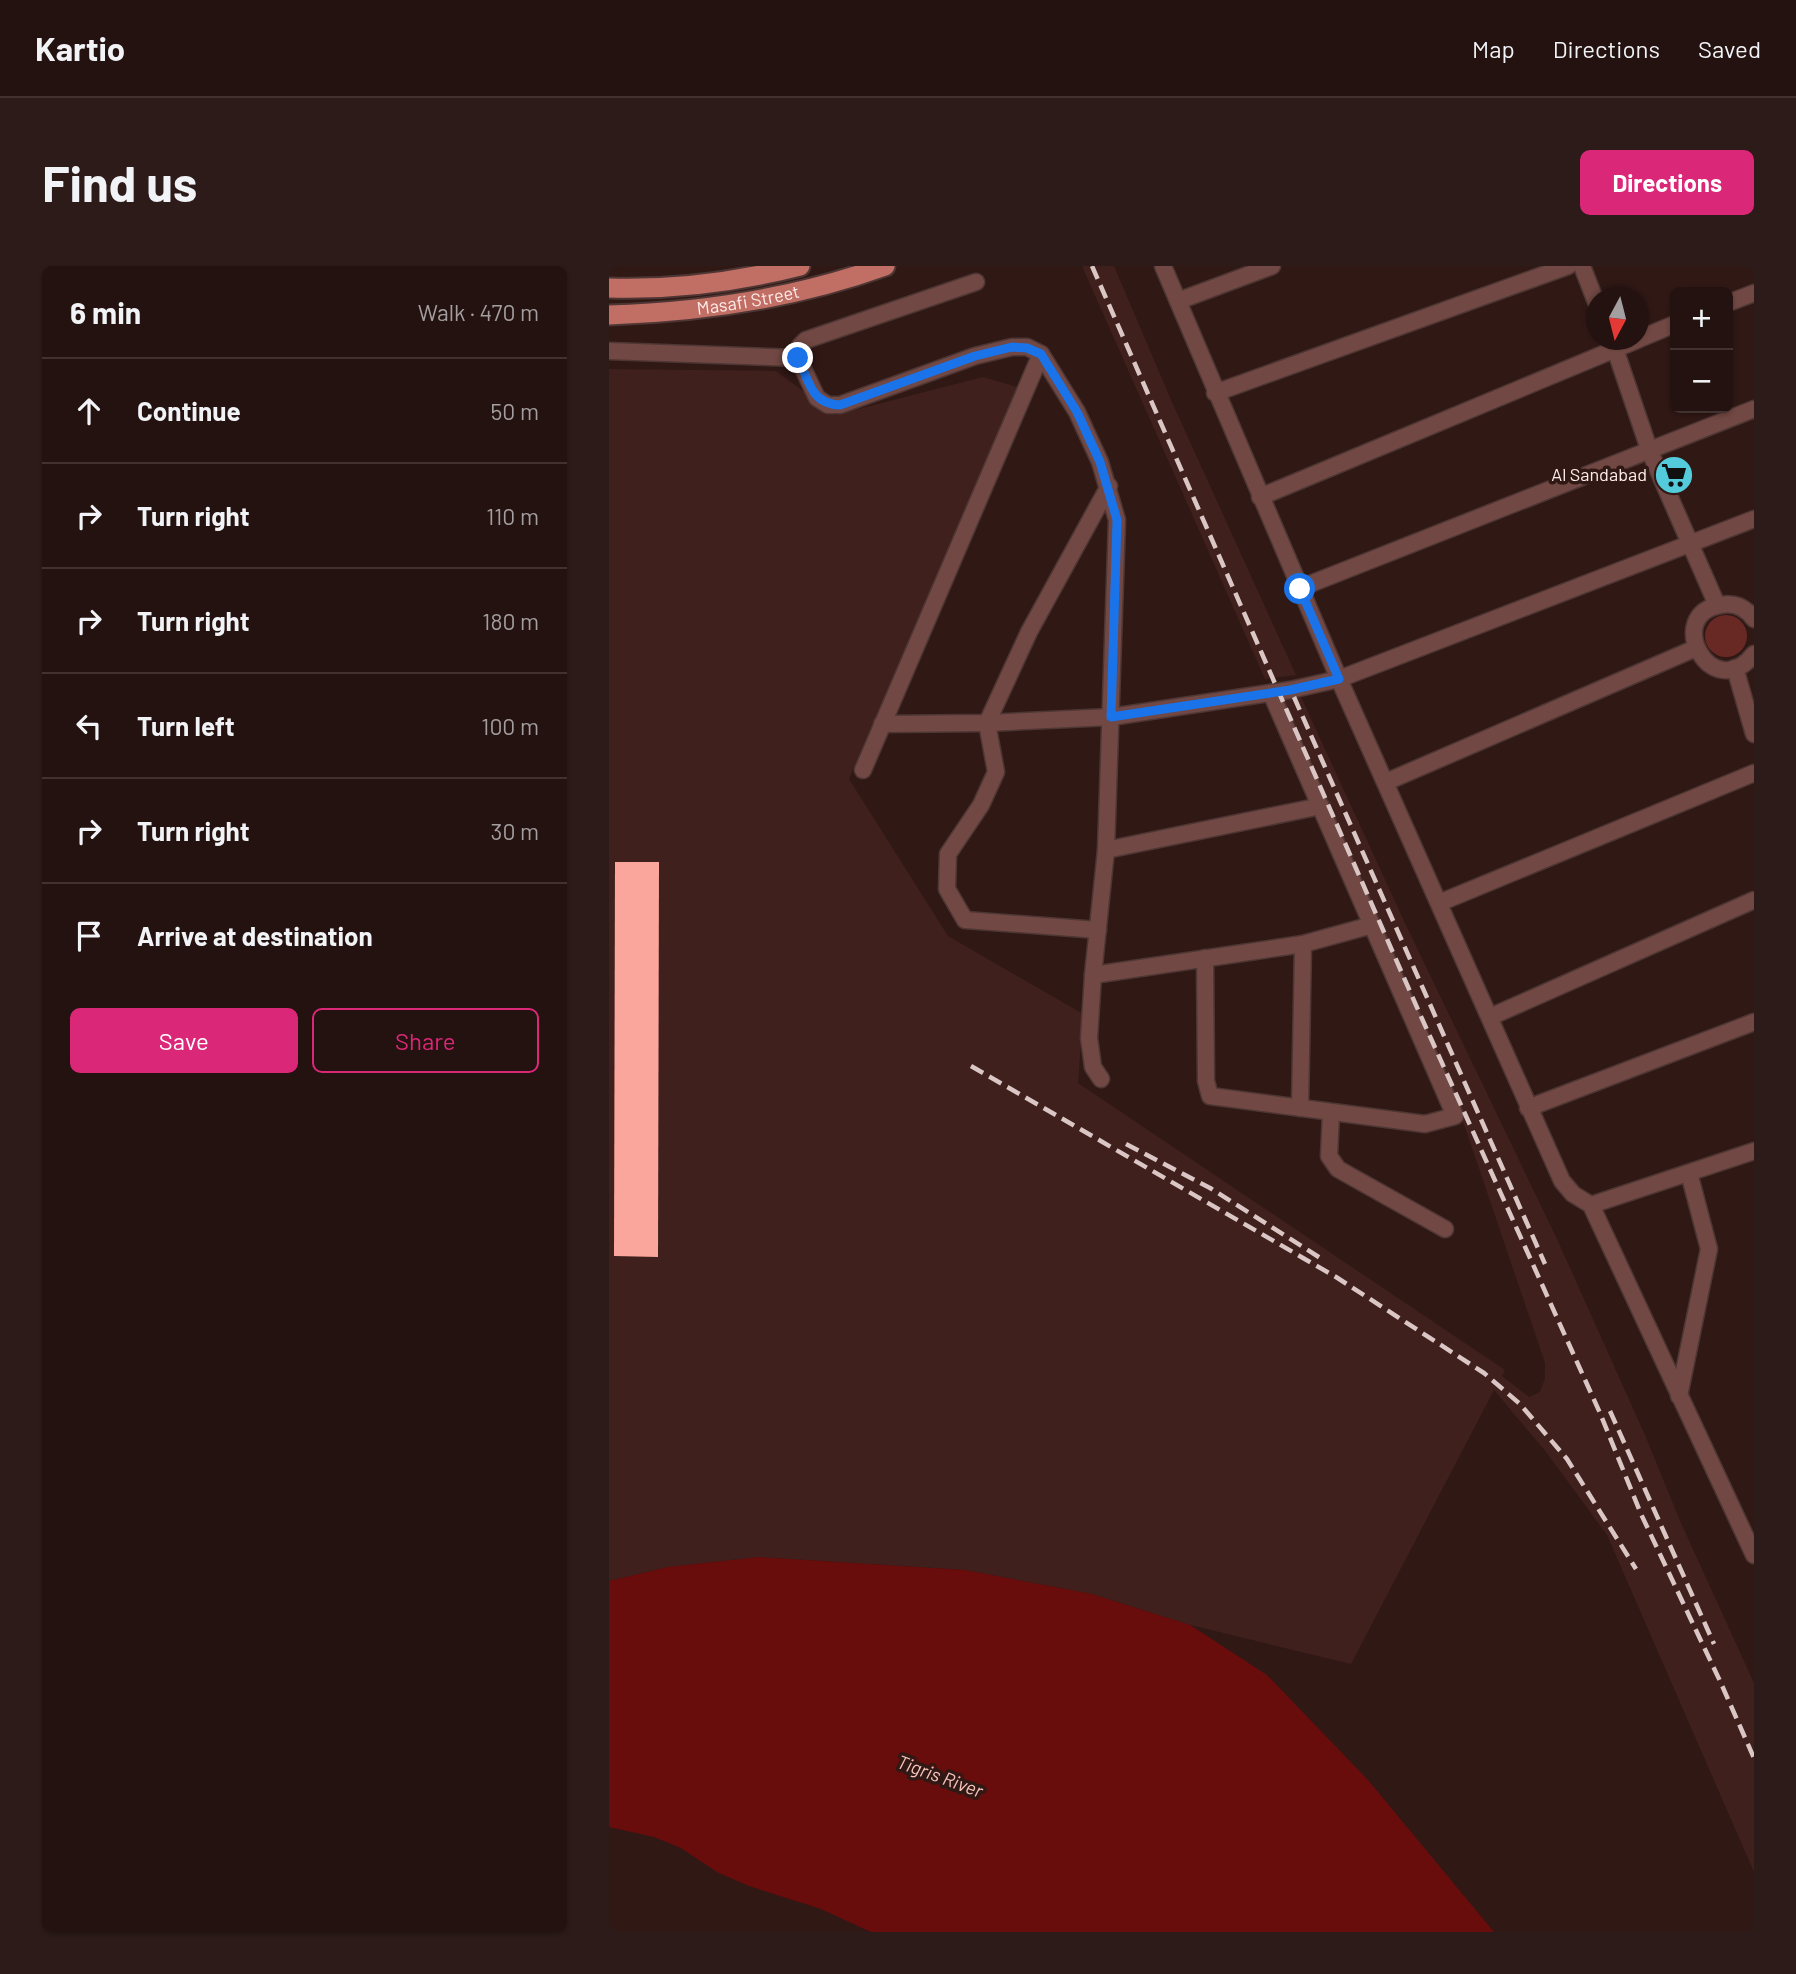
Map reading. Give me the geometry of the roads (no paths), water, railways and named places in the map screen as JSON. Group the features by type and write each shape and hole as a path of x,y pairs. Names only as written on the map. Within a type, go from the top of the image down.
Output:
{"main road":[{"name":"Masafi Street","path":"609,288 680,287 724,282 800,266"},
{"name":"Masafi Street","path":"609,315 647,314 731,305 809,290 885,266"}],"street":[{"path":"1163,266 1260,497 1528,1108 1562,1181 1573,1194 1591,1205 1754,1555"},
{"path":"1178,300 1272,266"},
{"path":"1215,393 1568,266"},
{"path":"1582,266 1591,287"},
{"path":"976,282 806,340 800,346 798,358 817,398 828,405 840,405 975,356 1012,347 1027,348 1041,354 1077,412 1108,486 1117,520 1106,850 1089,1038 1093,1066 1101,1079"},
{"path":"1733,301 1754,293"},
{"path":"1649,335 1670,326"},
{"path":"1260,497 1599,350"},
{"path":"1615,350 1650,452 1717,605"},
{"path":"609,351 798,358"},
{"path":"863,770 1041,354"},
{"path":"1300,589 1754,409"},
{"path":"1098,930 965,920 947,889 948,854 981,806 996,772 987,723 1029,632 1108,486"},
{"path":"882,724 987,723 1111,717 1271,693 1339,679 1754,519"},
{"path":"1754,619 1745,609 1736,605 1717,605 1700,618 1694,638 1696,648 1707,663 1725,670 1745,664 1754,654"},
{"path":"1386,782 1696,648"},
{"path":"1735,668 1754,734"},
{"path":"1205,958 1208,1093 1214,1098 1425,1124 1455,1116 1271,693"},
{"path":"1439,903 1754,773"},
{"path":"1106,850 1321,806"},
{"path":"1490,1017 1754,900"},
{"path":"1093,975 1303,944 1372,925"},
{"path":"1300,1108 1303,944"},
{"path":"1528,1108 1754,1022"},
{"path":"1331,1113 1329,1156 1338,1169 1445,1229"},
{"path":"1591,1205 1754,1151"},
{"path":"1679,1396 1709,1249 1689,1173"}],"water":[{"name":"Tigris River","path":"759,1557 965,1570 1092,1594 1190,1625 1267,1675 1368,1780 1494,1932 871,1932 821,1909 749,1886 717,1872 681,1848 654,1837 609,1827 609,1581 668,1567"}],"railway":[{"path":"1092,266 1419,1012 1600,1413 1641,1514 1754,1758"},
{"path":"1294,697 1545,1264"},
{"path":"971,1066 1336,1277 1484,1373 1520,1404 1567,1459 1636,1569"},
{"path":"1126,1144 1210,1188 1325,1261"},
{"path":"1610,1411 1714,1644"}],"place":[{"name":"Al Sandabad","path":"1674,475"}]}
